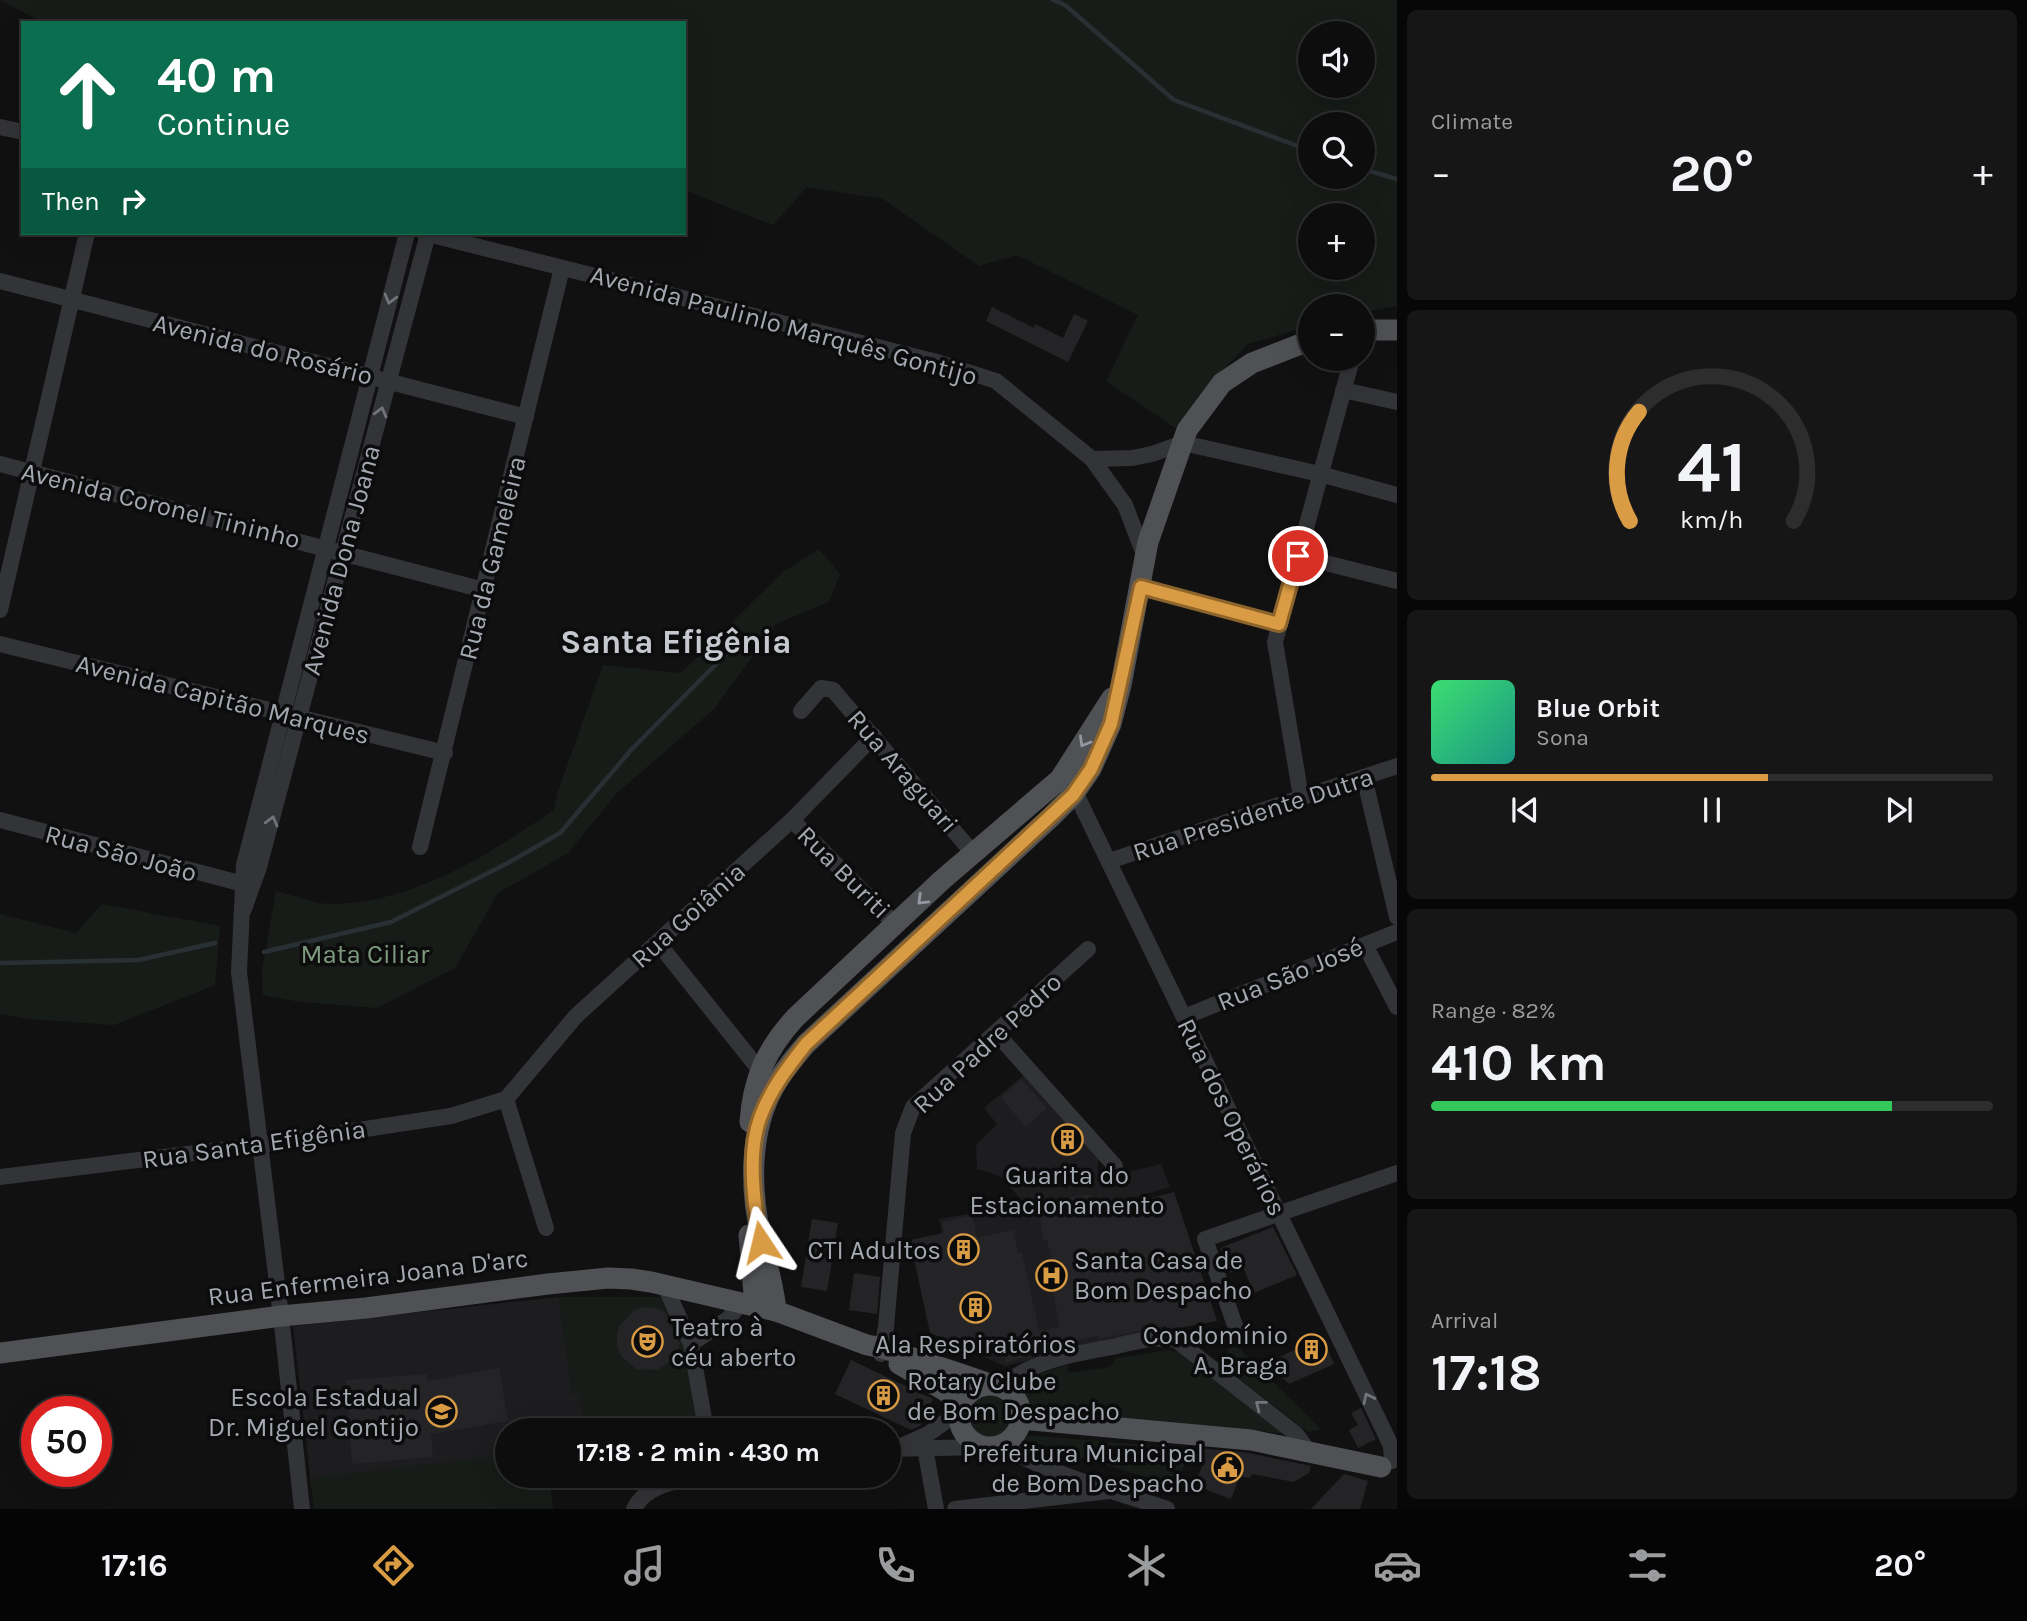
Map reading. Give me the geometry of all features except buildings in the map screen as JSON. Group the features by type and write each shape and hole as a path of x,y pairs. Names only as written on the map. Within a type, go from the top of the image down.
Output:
{"main road":[{"path":"1375,330 1397,330"},
{"path":"748,1304 748,1212 759,1070 779,1036 795,1018 973,853 1091,769 1111,724 1121,685 1148,542 1187,430 1222,383 1252,363 1298,345"},
{"path":"776,1311 774,1289 756,1213 752,1139 775,1086 806,1044 1051,817 1068,785"},
{"name":"Rua Enfermeira Joana D'arc","path":"0,1353 281,1316 608,1278 631,1279 776,1311 877,1349 996,1385"},
{"name":"Rua Enfermeira Joana D'arc","path":"877,1349 947,1392 960,1410"},
{"path":"996,1385 1017,1399 1021,1419 1018,1429 994,1445 967,1437 961,1428 960,1410 964,1398 971,1391 980,1386 996,1385"},
{"path":"1021,1419 1251,1440 1392,1466"}],"street":[{"path":"0,127 21,132"},
{"path":"0,610 87,235"},
{"name":"Avenida Dona Joana","path":"247,886 244,865 406,235"},
{"name":"Avenida Dona Joana","path":"247,886 300,717 426,235"},
{"name":"Avenida Paulinlo Marquês Gontijo","path":"434,235 979,374 996,381 1092,459 1125,505 1145,557"},
{"name":"Rua da Gameleira","path":"421,847 562,268"},
{"name":"Avenida do Rosário","path":"0,281 526,417"},
{"path":"1301,797 1275,642 1349,371"},
{"path":"1343,390 1397,402"},
{"path":"1092,459 1132,458 1183,443 1320,474 1397,495"},
{"name":"Avenida Coronel Tininho","path":"0,464 484,590"},
{"path":"1298,556 1397,581"},
{"path":"1141,587 1279,624"},
{"name":"Avenida Capitão Marques","path":"0,644 445,753"},
{"name":"Rua Araguari","path":"801,711 821,688 833,690 973,853"},
{"name":"Rua Goiânia","path":"506,1099 576,1016 792,820 874,736"},
{"name":"Rua Presidente Dutra","path":"1109,861 1397,766"},
{"path":"1364,777 1397,917"},
{"name":"Rua dos Operários","path":"1068,785 1109,861 1391,1446 1392,1466"},
{"name":"Rua São João","path":"0,820 247,886"},
{"name":"Rua Buriti","path":"792,820 896,925"},
{"path":"247,886 242,914 239,972 302,1509"},
{"name":"Rua São José","path":"1184,1017 1397,932"},
{"path":"658,943 759,1070 775,1086"},
{"path":"1365,944 1397,1007"},
{"name":"Rua Padre Pedro","path":"877,1349 906,1120 913,1107 1088,949"},
{"path":"996,1033 1115,1166"},
{"path":"506,1099 547,1228"},
{"name":"Rua Santa Efigênia","path":"0,1177 260,1144 451,1116 506,1099"},
{"path":"1240,1337 1205,1239 1397,1173"},
{"path":"665,1286 691,1344 704,1418"},
{"path":"691,1344 748,1304"},
{"path":"996,1385 1058,1357 1152,1339 1176,1340 1297,1434 1309,1452"},
{"path":"901,1445 928,1434 960,1410"},
{"path":"901,1449 994,1445 1042,1465 1167,1509"},
{"path":"925,1448 936,1509"},
{"path":"634,1509 646,1493 658,1488"},
{"path":"955,1509 1112,1490"}],"shaded area":[{"name":"Santa Casa de Bom Despacho","path":"1025,1074 1099,1159 1097,1167 1101,1179 1161,1164 1170,1187 1132,1198 1164,1331 1005,1366 968,1350 939,1219 1025,1204 1000,1176 977,1169 976,1145 997,1124 984,1108"},
{"name":"Escola Estadual Dr. Miguel Gontijo","path":"559,1297 572,1394 579,1393 583,1418 495,1418 495,1488 551,1488 553,1509 314,1509 293,1326"}],"green space":[{"path":"0,0 1397,0 1397,306 1375,310 1375,294 1298,294 1298,330 1248,344 1212,381 1175,428 1106,381 1138,315 1017,255 979,266 883,199 807,187 773,225 686,191 686,21 39,21"},
{"name":"Mata Ciliar","path":"819,549 840,574 829,602 776,624 714,709 617,793 568,853 498,893 455,968 377,1008 300,1002 263,995 262,971 276,891 327,904 365,901 423,885 503,843 554,810 557,794 603,665 681,673 783,572"},
{"path":"102,904 220,926 215,985 114,1025 29,1019 0,1014 0,914 76,933"},
{"path":"559,1297 664,1297 681,1326 695,1418 583,1418 579,1393 572,1394"},
{"path":"1231,1340 1321,1429 1308,1432 1223,1366"},
{"path":"1169,1350 1180,1352 1290,1434 1032,1414 1028,1409 1021,1384 1028,1378 1067,1365 1069,1373 1111,1367 1116,1358"},
{"path":"990,1388 1009,1396 1017,1415 1009,1434 990,1442 971,1434 963,1415 971,1396"},
{"path":"1027,1435 1193,1449 1174,1486 1025,1440"},
{"path":"495,1456 495,1488 551,1488 553,1509 314,1509 310,1478"}],"waterway":[{"path":"1053,0 1065,5 1174,100 1298,146"},
{"path":"1375,173 1397,179"},
{"path":"264,952 391,922 506,864 560,833 632,749 730,650"},
{"path":"0,963 139,960 215,943"}],"place":[{"name":"Guarita do Estacionamento","path":"1067,1139"},
{"name":"CTI Adultos","path":"964,1250"},
{"name":"Santa Casa de Bom Despacho","path":"1051,1275"},
{"name":"Ala Respiratórios","path":"976,1308"},
{"name":"Teatro à céu aberto","path":"648,1342"},
{"name":"Condomínio A. Braga","path":"1311,1350"},
{"name":"Rotary Clube de Bom Despacho","path":"884,1396"},
{"name":"Escola Estadual Dr. Miguel Gontijo","path":"442,1412"},
{"name":"Prefeitura Municipal de Bom Despacho","path":"1227,1468"}],"district":[{"name":"Santa Efigênia","path":"676,641"}],"route":[{"path":"761,1242 754,1200 755,1141 760,1118 775,1086 806,1044 1073,795 1091,769 1111,724 1141,587 1279,624 1298,556"}]}
